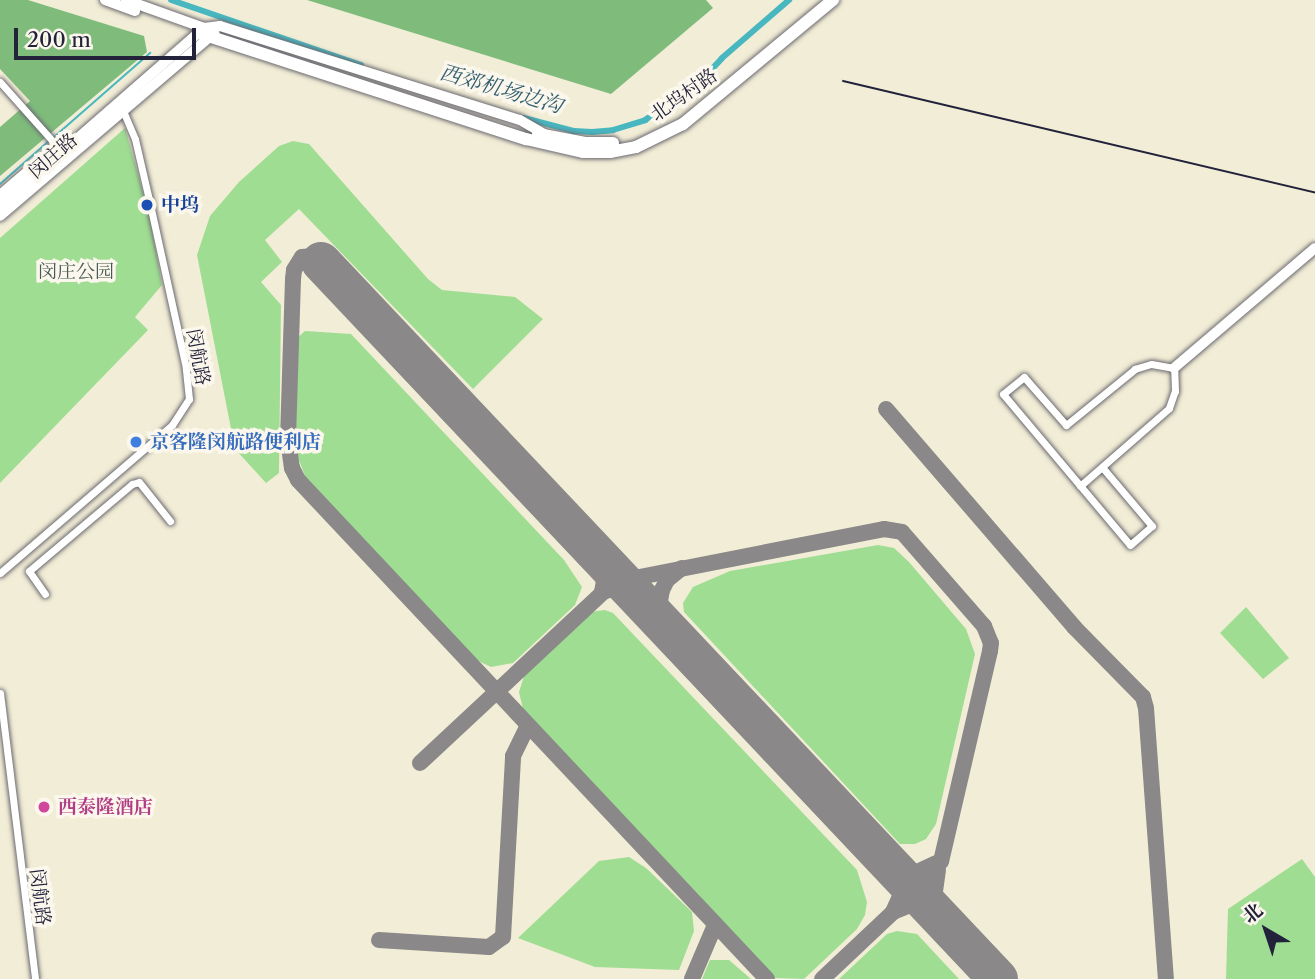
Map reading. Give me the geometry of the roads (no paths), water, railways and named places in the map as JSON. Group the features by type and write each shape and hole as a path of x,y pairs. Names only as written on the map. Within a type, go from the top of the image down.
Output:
{"main road":[{"name":"北坞村路","path":"105,0 548,137 609,144 657,130 696,106 821,0"},
{"name":"北坞村路","path":"126,0 526,139 583,152 610,152 636,147 683,124 833,0"},
{"name":"闵庄路","path":"0,206 210,31"},
{"name":"闵庄路","path":"0,195 53,141 107,103 121,106"},
{"name":"闵庄路","path":"0,216 121,106"},
{"name":"闵庄路","path":"0,225 122,120 121,106"},
{"path":"1174,368 1315,248"}],"street":[{"path":"0,82 53,141"},
{"name":"闵航路","path":"0,573 172,425 189,400 186,368 135,139 121,106"},
{"path":"1080,486 1169,408 1175,391 1174,368 1152,363 1135,369 1066,425 1024,377 1003,394 1080,486 1130,545 1152,526 1102,467"},
{"path":"45,594 29,571 132,484 139,482 170,521"},
{"name":"闵航路","path":"0,693 34,979"}],"waterway":[{"name":"西郊机场边沟","path":"171,0 361,65"},
{"name":"西郊机场边沟","path":"524,118 574,131 592,132 613,130 645,120 698,84 722,58 789,0"},
{"path":"54,137 150,53"},
{"path":"0,184 49,141"}],"railway":[{"path":"843,81 1315,193"}],"place":[{"name":"中坞","path":"147,205"},
{"name":"京客隆闵航路便利店","path":"136,442"},
{"name":"西泰隆酒店","path":"44,807"}],"park label":[{"name":"闵庄公园","path":"76,272"}]}
